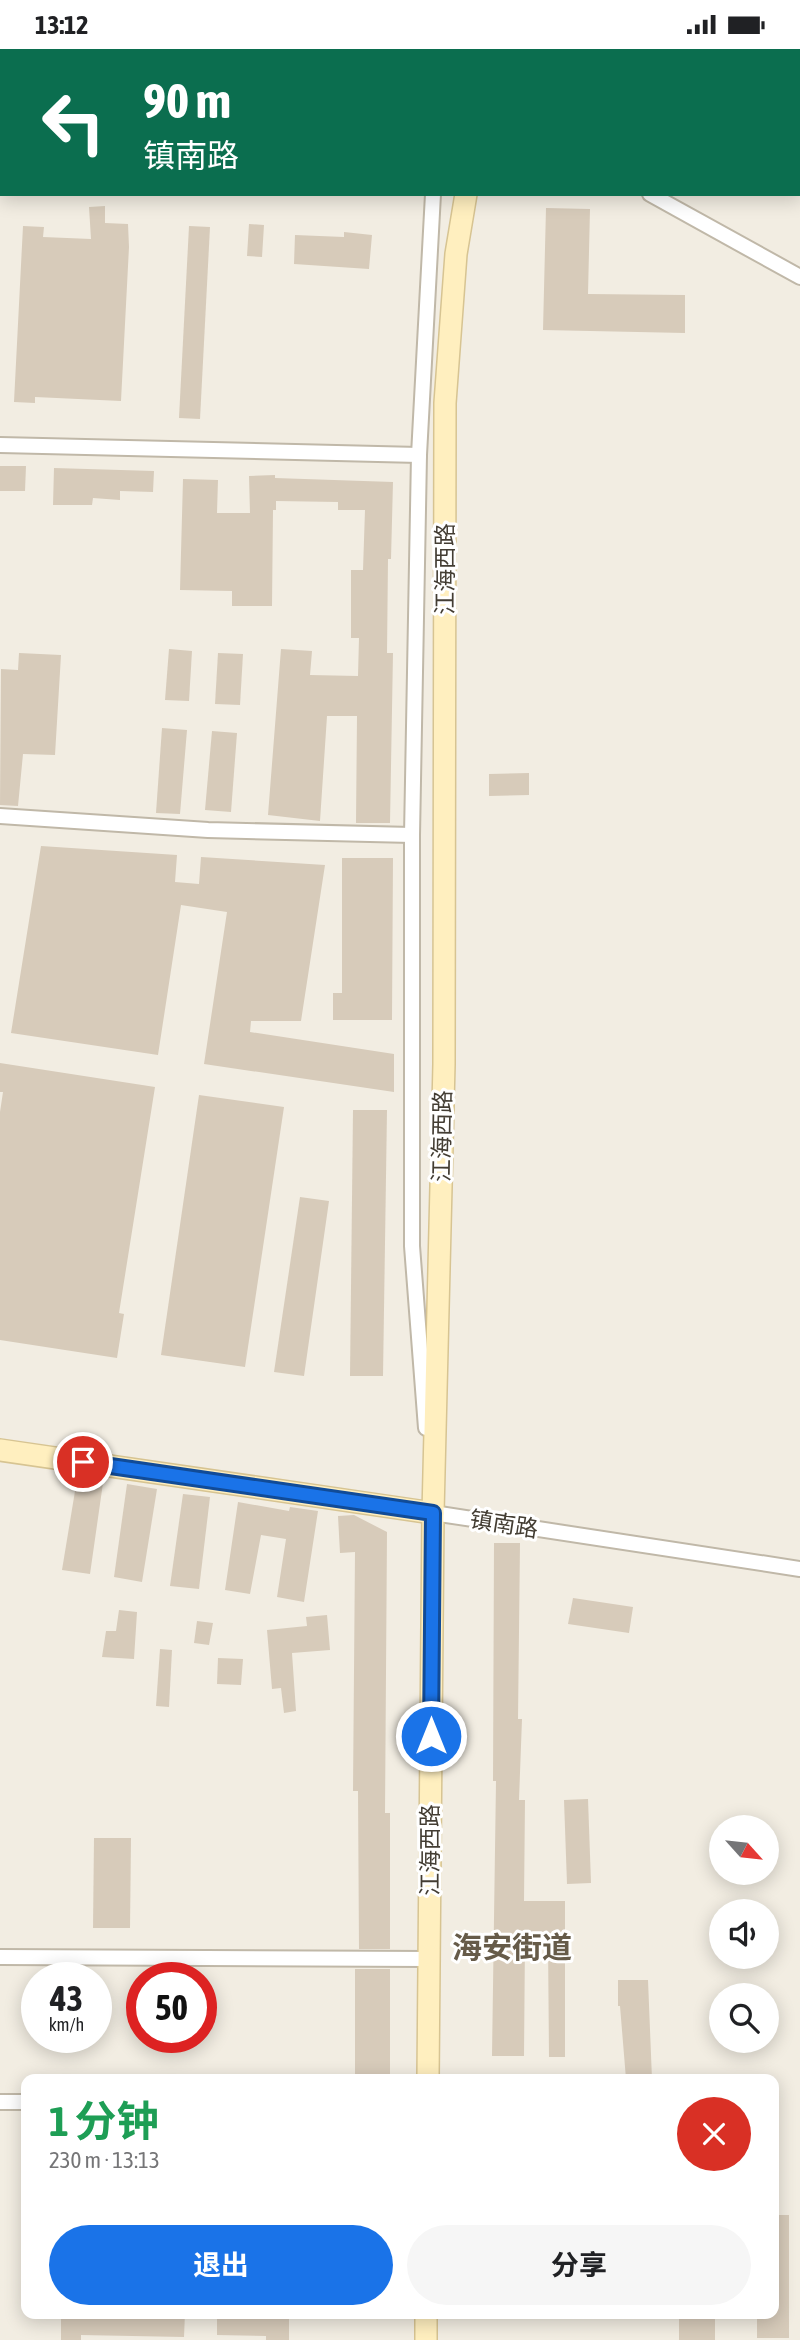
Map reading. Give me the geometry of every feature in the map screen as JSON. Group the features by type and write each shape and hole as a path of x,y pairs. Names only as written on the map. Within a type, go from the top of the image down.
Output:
{"main road":[{"name":"江海西路","path":"428,2074 433,1513 444,1064 445,403 456,254 466,196"},
{"name":"镇南路","path":"0,1450 433,1513"},
{"path":"426,2319 426,2340"}],"street":[{"path":"432,196 419,454 412,835 412,1246 433,1513"},
{"path":"654,196 800,277"},
{"path":"0,445 419,454"},
{"path":"0,816 208,830 412,835"},
{"name":"镇南路","path":"433,1513 800,1569"},
{"path":"0,1957 429,1959"},
{"path":"0,2102 21,2102"}],"building":[{"path":"105,206 105,223 128,224 121,401 35,397 35,403 14,402 23,226 44,227 43,237 91,239 89,207"},
{"path":"546,208 590,209 588,294 685,295 685,333 543,330"},
{"path":"249,224 264,225 262,257 247,256"},
{"path":"189,226 210,227 200,419 179,418"},
{"path":"344,232 372,235 369,269 294,264 295,235 344,237"},
{"path":"0,466 26,466 25,491 0,491"},
{"path":"54,468 154,471 153,492 120,491 120,500 93,498 92,505 53,505"},
{"path":"275,475 275,478 393,482 391,559 388,559 387,653 393,653 390,823 356,823 357,716 327,716 320,821 268,815 281,649 312,651 310,675 358,676 359,638 351,638 351,570 363,570 365,510 338,510 338,502 276,501 276,510 273,510 272,606 232,606 232,591 180,590 183,479 218,480 217,513 250,513 249,476"},
{"path":"169,649 192,651 189,701 165,700"},
{"path":"19,653 61,655 55,755 23,754 18,806 0,805 1,669 18,670"},
{"path":"218,653 243,654 240,705 215,704"},
{"path":"162,728 187,730 180,814 156,813"},
{"path":"212,731 237,733 231,812 205,810"},
{"path":"529,773 529,795 489,796 489,774"},
{"path":"41,846 177,855 175,882 199,884 201,857 325,865 301,1021 251,1021 250,1032 394,1054 394,1092 204,1064 227,912 181,905 158,1055 11,1033"},
{"path":"342,858 393,858 392,1020 333,1020 333,993 342,993"},
{"path":"0,1063 155,1087 119,1313 124,1314 117,1358 0,1340 0,1112 3,1092 0,1092"},
{"path":"199,1095 284,1107 245,1367 161,1355"},
{"path":"353,1110 387,1110 383,1376 350,1376"},
{"path":"300,1197 329,1201 304,1376 274,1372"},
{"path":"77,1479 103,1483 90,1574 62,1570"},
{"path":"127,1484 157,1489 142,1582 114,1577"},
{"path":"183,1494 210,1497 199,1589 170,1586"},
{"path":"238,1502 289,1511 290,1507 318,1511 304,1602 277,1597 286,1539 261,1535 250,1594 225,1590"},
{"path":"354,1515 387,1532 385,1813 390,1813 390,1949 359,1949 358,1791 353,1791 355,1552 340,1553 338,1516"},
{"path":"494,1543 520,1543 518,1719 522,1719 519,1800 525,1800 524,1901 565,1901 565,2057 549,2057 548,1940 525,1939 524,2056 492,2056 496,1781 493,1781"},
{"path":"573,1598 633,1607 629,1633 568,1624"},
{"path":"119,1610 137,1612 134,1659 102,1657 106,1631 116,1631"},
{"path":"327,1615 330,1650 292,1653 296,1711 284,1713 281,1688 272,1689 267,1630 307,1626 306,1617"},
{"path":"197,1621 213,1623 209,1645 194,1643"},
{"path":"160,1649 172,1650 169,1707 156,1706"},
{"path":"218,1658 243,1659 241,1685 217,1684"},
{"path":"588,1799 591,1883 567,1884 564,1800"},
{"path":"94,1838 131,1838 130,1928 93,1928"},
{"path":"355,1969 390,1969 390,2074 355,2074"},
{"path":"618,1980 648,1980 652,2074 626,2074"},
{"path":"779,2215 789,2215 789,2338 757,2338 757,2319 779,2319"},
{"path":"61,2319 185,2319 184,2337 81,2335 81,2340 61,2340"},
{"path":"217,2319 289,2319 289,2340 266,2340 266,2336 217,2335"},
{"path":"679,2319 715,2319 715,2340 679,2340"}],"district":[{"name":"海安街道","path":"512,1947"}],"route":[{"path":"83,1462 433,1513 431,1736"}]}
